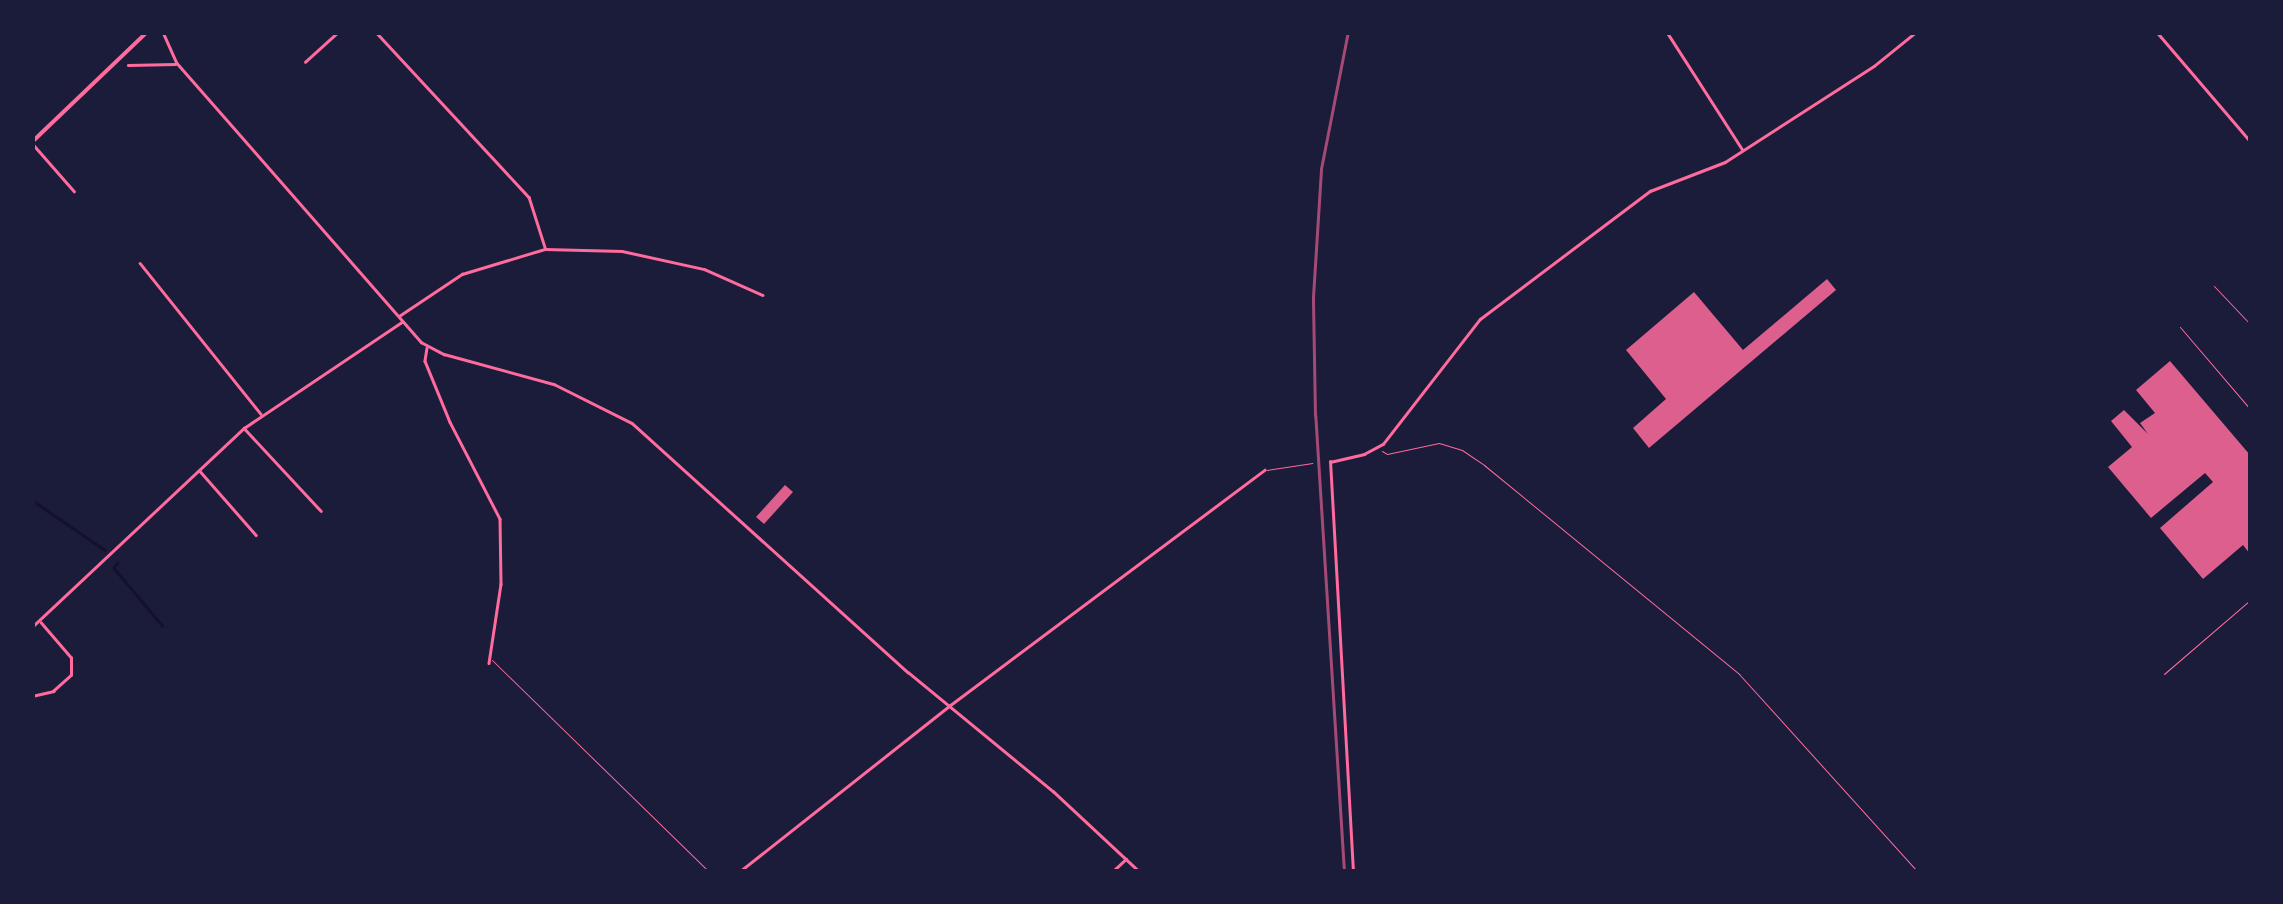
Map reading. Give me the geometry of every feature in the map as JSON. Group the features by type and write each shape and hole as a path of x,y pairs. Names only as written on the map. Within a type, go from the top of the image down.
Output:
{"main road":[{"path":"32,143 147,32"}],"street":[{"path":"163,32 176,63 427,347 554,384 632,423 1140,872"},
{"path":"305,62 338,32"},
{"path":"376,32 529,197 544,248"},
{"path":"1667,32 1743,150"},
{"path":"1353,872 1330,462 1364,454 1383,444 1474,324 1650,192 1712,168 1743,150 1916,32"},
{"path":"2157,32 2250,142"},
{"path":"128,65 172,67 176,63"},
{"path":"32,143 74,191"},
{"path":"398,316 462,274 544,248 622,250 704,270 763,295"},
{"path":"140,263 262,414"},
{"path":"32,627 244,428 403,322"},
{"path":"427,347 425,360 450,422 500,520 502,572 489,661"},
{"path":"244,428 321,510"},
{"path":"199,470 256,535"},
{"path":"740,872 949,706 1264,470"},
{"path":"32,696 53,691 70,675 71,658 39,620"},
{"path":"1112,872 1127,858"}],"lane":[{"path":"2214,286 2250,324"},
{"path":"2180,326 2250,409"},
{"path":"1264,470 1312,462"},
{"path":"2164,674 2250,600"},
{"path":"489,661 709,872"}],"path":[{"path":"1383,453 1439,443 1462,450 1484,465 1739,674 1918,872"}],"building":[{"path":"1827,279 1836,290 1649,448 1633,428 1666,399 1626,350 1694,292 1743,350"},
{"path":"2170,361 2250,455 2250,554 2243,545 2203,579 2160,528 2213,482 2205,473 2151,518 2108,467 2132,447 2111,421 2124,410 2148,434 2140,423 2155,413 2136,390"},
{"path":"785,485 793,492 764,524 756,517"}],"waterway":[{"path":"32,500 105,550"},
{"path":"118,563 114,568 162,625"}],"railway":[{"path":"1344,872 1315,416 1313,297 1321,169 1348,32"}]}
